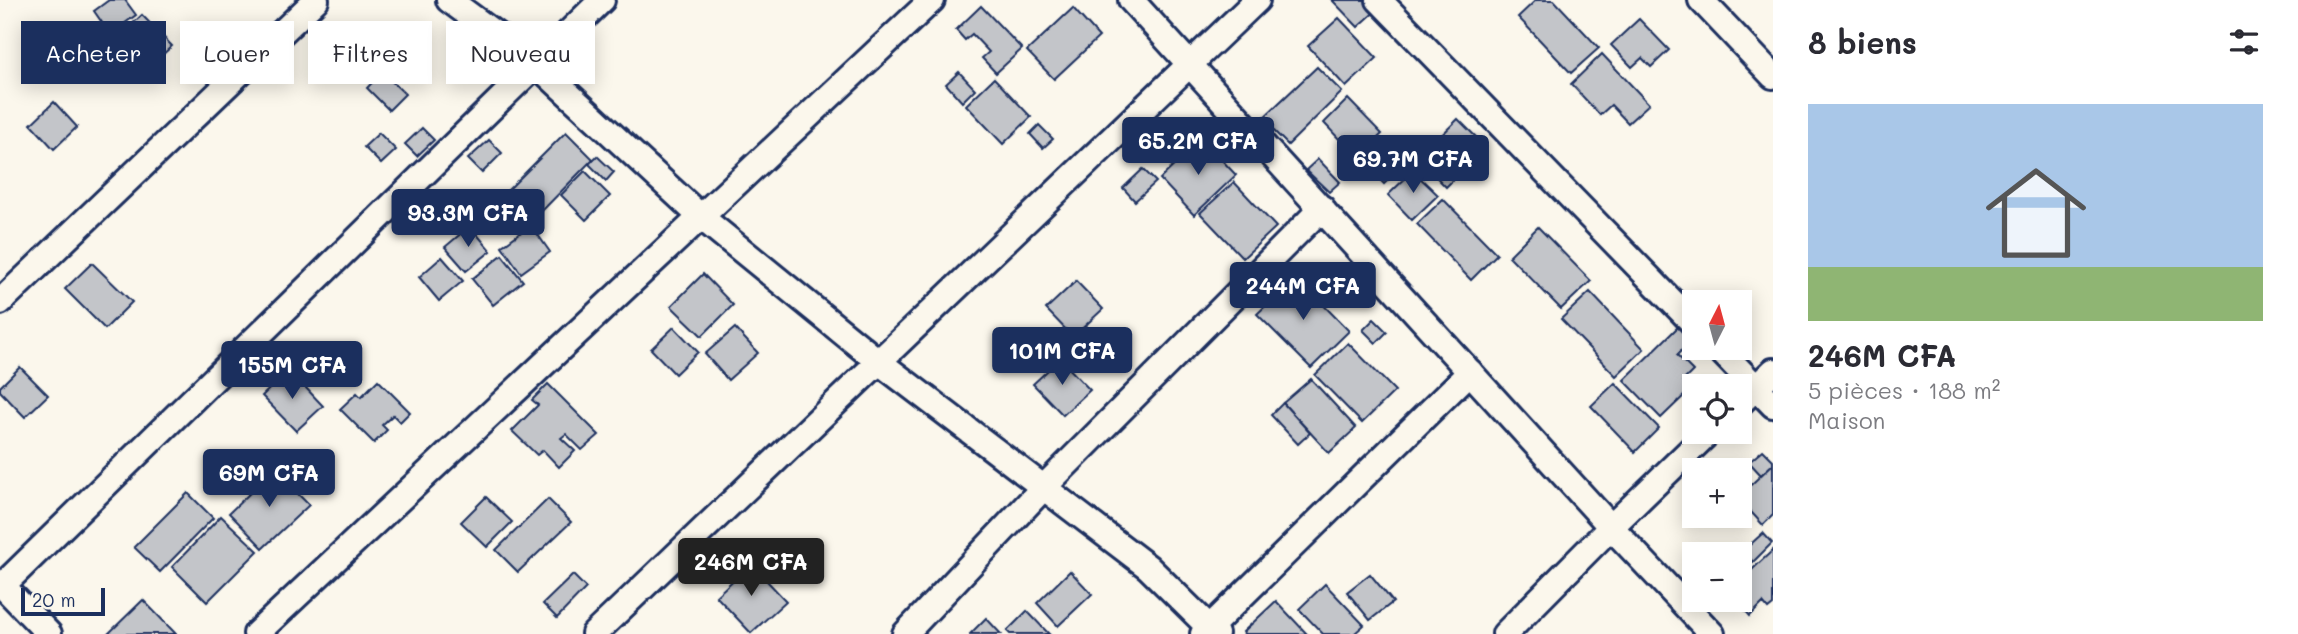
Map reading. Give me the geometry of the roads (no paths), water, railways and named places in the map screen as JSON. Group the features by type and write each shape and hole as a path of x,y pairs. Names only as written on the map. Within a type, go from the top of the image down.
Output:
{"street":[{"path":"0,302 316,0"},
{"path":"449,0 478,21"},
{"path":"581,21 603,0"},
{"path":"256,634 932,0"},
{"path":"1131,0 1611,527 1712,634"},
{"path":"594,634 1257,0"},
{"path":"1379,0 1682,312"},
{"path":"1701,0 1773,76"},
{"path":"49,634 1,584 515,84"},
{"path":"558,84 701,217 928,402 1148,567 1210,632 1470,372"},
{"path":"905,634 1044,487 1322,208"},
{"path":"1730,360 1760,391"},
{"path":"1505,634 1697,444"}]}
